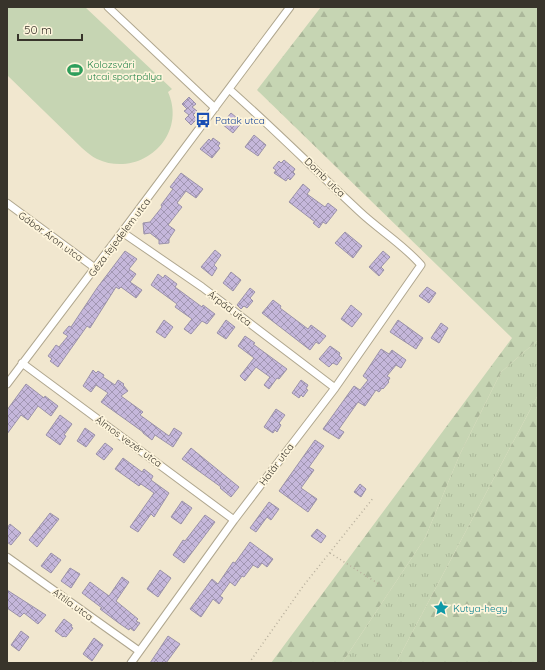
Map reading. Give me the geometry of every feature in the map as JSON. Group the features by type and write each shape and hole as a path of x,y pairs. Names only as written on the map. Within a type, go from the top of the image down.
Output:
{"street":[{"path":"108,7 215,108"},
{"path":"229,89 290,7"},
{"name":"Géza fejedelem utca","path":"7,384 229,89"},
{"name":"Domb utca","path":"229,89 360,212 410,253 421,265"},
{"name":"Gábor Áron utca","path":"7,203 95,268"},
{"name":"Árpád utca","path":"122,232 202,287 335,388"},
{"name":"Határ utca","path":"131,663 234,520 335,388 421,265"},
{"name":"Álmos vezér utca","path":"22,363 234,520"},
{"name":"Attila utca","path":"7,556 139,651"}],"path":[{"path":"249,663 304,585 374,497"},
{"path":"330,552 382,586"}],"green space":[{"path":"7,7 85,7 172,89 168,92 172,109 171,124 166,138 156,150 144,158 129,163 113,164 95,158 82,148 7,75"},
{"path":"321,7 538,7 538,340 501,372 460,454 425,538 342,663 271,663 512,338 257,90"},
{"path":"538,340 538,395 396,663 342,663 425,538 460,454 501,372"},
{"path":"538,395 538,663 396,663"}],"building":[{"path":"189,97 196,104 192,107 197,111 193,115 197,119 191,125 185,119 189,115 184,111 187,109 182,104"},
{"path":"231,113 242,122 233,133 222,124"},
{"path":"254,135 266,145 258,156 245,147"},
{"path":"213,138 220,143 218,146 220,148 212,158 200,149 209,139 211,141"},
{"path":"284,160 295,169 293,172 295,174 290,180 288,178 286,181 274,173 276,170 273,168 279,161 281,163"},
{"path":"181,173 203,189 196,198 186,191 177,203 182,207 168,225 175,230 169,239 169,243 159,244 159,240 150,233 144,234 143,223 150,222 162,207 161,205 173,189 170,187"},
{"path":"303,184 310,190 307,194 325,207 328,203 337,210 326,224 323,222 319,228 313,223 315,222 289,202"},
{"path":"345,232 362,246 353,258 335,243"},
{"path":"215,250 221,255 214,265 217,268 212,276 201,267"},
{"path":"125,251 137,259 129,269 136,274 130,282 142,290 136,298 121,287 119,289 116,287 90,328 87,326 58,367 50,361 52,359 48,356 56,345 59,347 68,336 63,333 69,326 71,327 97,288"},
{"path":"383,251 390,257 381,267 384,270 379,276 369,267"},
{"path":"231,272 241,280 233,291 223,283"},
{"path":"158,274 163,278 165,275 177,284 175,287 202,307 203,305 215,314 207,324 202,321 191,334 184,329 192,319 175,307 177,304 151,285"},
{"path":"427,287 436,293 429,303 419,296"},
{"path":"250,288 255,292 250,298 253,301 247,308 244,306 241,309 237,305"},
{"path":"273,300 281,306 280,308 308,329 311,325 326,336 319,344 316,342 310,350 262,313"},
{"path":"351,305 362,314 352,327 341,319"},
{"path":"164,320 173,327 165,338 156,332"},
{"path":"226,320 235,327 226,339 217,333"},
{"path":"398,320 423,338 416,349 390,332"},
{"path":"441,323 448,328 439,343 431,338"},
{"path":"245,336 255,343 253,344 287,369 279,379 277,378 269,389 264,385 270,377 256,367 245,381 240,376 254,358 238,346"},
{"path":"330,346 340,353 339,355 342,358 337,365 333,363 329,367 319,359"},
{"path":"381,349 389,354 392,350 406,360 401,368 396,365 387,376 390,378 388,381 389,382 379,392 376,390 365,406 358,402 339,429 344,432 339,439 323,429 354,386 360,390 368,380 363,376"},
{"path":"93,370 96,373 98,371 104,375 103,377 115,385 118,380 124,384 123,385 128,391 121,396 143,412 140,415 169,436 174,428 182,433 173,447 155,435 152,440 101,402 108,393 96,385 91,392 83,386"},
{"path":"301,380 308,385 306,389 308,390 303,397 301,395 299,398 292,393"},
{"path":"26,384 44,398 45,396 58,406 51,416 38,406 28,420 21,415 7,434 7,410"},
{"path":"276,409 285,415 279,423 281,425 277,432 275,430 273,433 264,427"},
{"path":"60,415 72,424 64,435 66,436 60,445 46,435"},
{"path":"85,428 95,435 86,447 77,441"},
{"path":"315,440 324,446 309,467 314,470 301,488 317,499 308,512 279,491"},
{"path":"105,443 113,449 104,460 96,454"},
{"path":"191,448 239,487 231,497 220,488 221,487 182,459"},
{"path":"123,458 142,472 144,469 153,476 151,480 169,493 154,517 151,514 138,532 130,527 154,493 141,484 139,486 115,469"},
{"path":"360,484 366,489 361,497 354,492"},
{"path":"182,501 192,508 181,524 171,517"},
{"path":"269,502 279,509 271,520 267,517 256,532 250,528"},
{"path":"50,513 59,519 37,547 29,540"},
{"path":"205,515 215,522 184,563 173,555 183,540 185,541"},
{"path":"10,524 21,533 11,545 7,542 7,528"},
{"path":"317,529 326,536 321,543 311,536"},
{"path":"250,542 273,559 267,567 262,563 258,568 253,565 235,586 230,582 220,596 223,598 219,604 213,599 201,617 190,609 212,579 218,584 233,562 235,563"},
{"path":"51,553 61,560 51,573 41,566"},
{"path":"70,568 80,574 71,588 61,581"},
{"path":"160,570 171,578 158,597 147,589"},
{"path":"122,577 129,582 116,601 138,619 136,621 140,623 134,631 130,628 129,630 120,624 82,593 90,582 109,596"},
{"path":"7,590 46,615 38,624 24,613 20,617 7,608"},
{"path":"64,619 72,625 71,627 73,628 66,637 63,637 55,631"},
{"path":"21,631 29,637 19,651 11,645"},
{"path":"168,636 180,644 166,663 150,663"},
{"path":"94,638 103,645 92,661 83,654"}],"place":[{"name":"Kolozsvári utcai sportpálya","path":"75,70"},
{"name":"Patak utca","path":"203,120"},
{"name":"Kutya-hegy","path":"441,608"}]}
